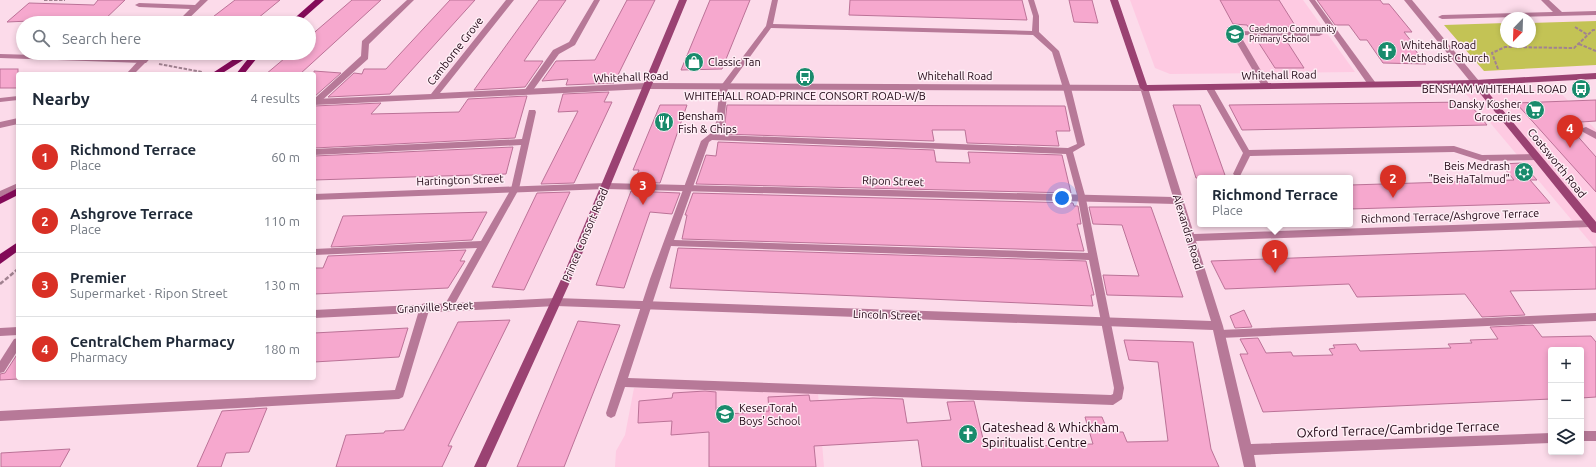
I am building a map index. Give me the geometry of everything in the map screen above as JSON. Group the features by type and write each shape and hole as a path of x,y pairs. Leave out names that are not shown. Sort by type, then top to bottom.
{"main road":[{"path":"301,16 320,0"},
{"path":"219,72 238,60"},
{"path":"242,72 251,60"},
{"path":"0,201 16,192"},
{"path":"0,260 16,248"}],"street":[{"path":"187,16 204,0"},
{"name":"Camborne Grove","path":"433,96 510,0"},
{"name":"Prince Consort Road","path":"480,467 556,302 683,0"},
{"name":"Alexandra Road","path":"1114,0 1144,88 1219,330 1250,467"},
{"name":"Coatsworth Road","path":"1408,0 1536,157 1592,222"},
{"path":"1545,0 1560,14"},
{"path":"139,5 195,7"},
{"path":"1442,17 1596,13"},
{"path":"0,56 16,57"},
{"path":"114,60 143,61"},
{"name":"Whitehall Road","path":"316,101 646,86 1144,88 1476,83 1596,76"},
{"name":"Ripon Street","path":"606,186 689,187 1180,202"},
{"name":"Hartington Street","path":"316,197 606,186"},
{"name":"Richmond Terrace/Ashgrove Terrace","path":"1190,238 1592,222"},
{"name":"Lincoln Street","path":"556,302 1106,322 1219,330"},
{"name":"Granville Street","path":"316,314 425,307 556,302"},
{"path":"0,332 16,332"},
{"path":"1584,436 1596,436"},
{"name":"Oxford Terrace/Cambridge Terrace","path":"1245,449 1258,450 1548,438"}],"lane":[{"path":"316,100 365,57 365,43 411,0"},
{"path":"528,91 556,52 572,43 597,0"},
{"path":"611,413 668,242 705,141 719,131 724,87 769,26 775,0"},
{"path":"1030,0 1036,16 1035,34"},
{"path":"1312,0 1372,84"},
{"path":"710,137 1069,151 1081,145 1067,88 1055,52 1035,34 769,26"},
{"path":"1266,86 1235,33 1319,34"},
{"path":"132,72 143,61"},
{"path":"1209,87 1247,153"},
{"path":"0,100 16,98"},
{"path":"449,306 515,189 532,112"},
{"path":"0,125 16,121"},
{"path":"1586,130 1596,136"},
{"path":"316,152 525,142"},
{"path":"1247,153 1454,149 1482,158 1536,157"},
{"path":"621,382 1113,400 1118,396 1119,388 1082,199 1069,151"},
{"path":"1237,174 1247,153"},
{"path":"0,194 16,187"},
{"path":"668,242 1093,257"},
{"path":"316,252 483,244"},
{"path":"0,416 399,394 425,307"},
{"path":"1219,330 1596,317"},
{"path":"0,369 16,345"}],"path":[{"path":"44,0 65,0"},
{"path":"1502,81 1492,53 1505,47 1574,48 1593,30 1596,30"},
{"path":"1579,44 1596,52"},
{"path":"143,61 202,72"},
{"path":"0,284 16,271"}],"shaded area":[{"name":"Caedmon Community Primary School","path":"1130,0 1303,0 1355,72 1170,74 1155,68"},
{"path":"1596,21 1596,65 1484,71 1444,25 1500,23 1500,48 1536,48 1536,23"},
{"path":"1557,89 1596,130 1596,249 1466,94"},
{"name":"Keser Torah Boys' School","path":"634,388 818,393 824,467 615,467 616,451 625,435"}],"building":[{"path":"98,0 125,0 108,16 16,16 16,22 7,22 29,3 94,5"},
{"path":"235,0 280,0 261,16 214,16"},
{"path":"352,0 381,0 316,59 316,31"},
{"path":"450,0 475,0 390,94 328,97 354,73 362,74 364,69 386,69"},
{"path":"539,0 566,0 524,61 543,61 525,87 474,90"},
{"path":"627,0 655,0 614,83 566,85 568,79 542,81 556,61 595,60"},
{"path":"710,0 750,0 722,69 681,70"},
{"path":"850,0 1022,0 1027,20 849,15"},
{"path":"1069,0 1092,0 1098,23 1074,22"},
{"path":"1220,0 1279,0 1296,27 1277,27 1279,30 1250,30 1247,25 1233,24"},
{"path":"1317,0 1380,0 1383,4 1389,4 1412,32 1404,32 1412,42 1409,42 1426,64 1383,63 1367,40 1360,40 1349,25 1335,25"},
{"path":"1255,37 1284,37 1304,68 1275,68"},
{"path":"283,60 315,60 302,72 268,72"},
{"path":"0,69 18,69 18,72 16,72 16,88 0,88"},
{"path":"314,71 341,73 316,95 316,72"},
{"path":"609,92 604,102 612,102 574,183 541,184 578,111 558,112 563,94"},
{"path":"527,96 515,138 316,148 316,106 381,103 371,114 459,112 468,99"},
{"path":"1596,100 1596,121 1566,123 1596,157 1596,192 1516,103"},
{"path":"1468,102 1487,125 1242,130 1229,105"},
{"path":"660,105 687,105 660,183 634,182 639,170 633,170"},
{"path":"727,105 1065,106 1070,131 1056,131 1059,146 967,143 965,130 932,130 934,141 722,134 724,131"},
{"path":"1173,105 1200,105 1225,175 1197,175 1196,178"},
{"path":"718,142 934,150 936,162 970,163 968,152 1062,155 1071,193 696,184 706,155 716,156"},
{"path":"513,147 506,174 316,180 316,156"},
{"path":"1522,163 1537,180 1530,180 1550,203 1353,209 1353,185 1514,180 1501,164"},
{"path":"631,191 680,193 672,214 650,212 624,288 596,285"},
{"path":"570,192 524,290 492,287 537,193"},
{"path":"693,193 1073,203 1074,206 1078,206 1081,224 1077,224 1084,251 682,239 687,215 685,215"},
{"path":"1089,207 1151,207 1183,297 1107,295 1103,275 1139,276 1122,225 1093,224"},
{"path":"487,212 472,240 331,247 343,216"},
{"path":"1596,247 1596,289 1510,291 1525,315 1482,317 1465,294 1357,297 1349,284 1225,289 1211,261"},
{"path":"678,248 1086,261 1094,295 1091,295 1093,306 670,288"},
{"path":"466,250 460,261 465,261 448,288 316,294 316,268 323,268 328,256"},
{"path":"1244,310 1252,327 1235,328 1230,316"},
{"path":"510,320 448,446 452,446 442,467 336,467 346,435 384,433 385,431 404,430 458,322"},
{"path":"578,321 620,325 564,467 517,467"},
{"path":"1533,325 1542,337 1591,336 1596,342 1596,397 1584,398 1584,347 1548,347 1548,399 1263,412 1240,354 1248,354 1240,339 1258,338 1266,353 1291,352 1293,356 1333,355 1329,349 1335,348 1333,345 1356,344 1360,351 1451,348 1448,344 1472,343 1470,340 1498,339 1490,327"},
{"path":"408,328 399,357 316,362 316,333"},
{"path":"1124,340 1193,342 1211,449 1219,467 922,467 918,440 814,446 816,467 709,467 709,432 671,435 672,421 638,423 639,401 672,398 673,393 705,391 716,392 716,415 769,411 768,397 809,395 810,401 873,398 903,399 907,423 951,420 947,402 974,401 984,443 1036,441 1038,446 1093,444 1085,417 1102,417 1108,432 1123,432 1127,442 1168,441 1158,362 1129,360"},
{"path":"16,356 16,379 0,380 0,374 5,373"},
{"path":"267,408 249,452 226,453 221,467 197,467 222,411"},
{"path":"70,449 60,467 1,467 1,453"}],"place":[{"name":"Caedmon Community Primary School","path":"1235,34"},
{"name":"Whitehall Road Methodist Church","path":"1387,51"},
{"name":"Classic Tan","path":"694,62"},
{"name":"WHITEHALL ROAD-PRINCE CONSORT ROAD-W/B","path":"805,77"},
{"name":"BENSHAM WHITEHALL ROAD","path":"1581,89"},
{"name":"Dansky Kosher Groceries","path":"1535,110"},
{"name":"Bensham Fish & Chips","path":"664,122"},
{"name":"CentralChem Pharmacy","path":"1570,148"},
{"name":"Beis Medrash \"Beis HaTalmud\"","path":"1524,172"},
{"name":"Ashgrove Terrace","path":"1393,198"},
{"name":"Premier","path":"643,205"},
{"name":"Richmond Terrace","path":"1275,273"},
{"name":"Keser Torah Boys' School","path":"725,414"},
{"name":"Gateshead & Whickham Spiritualist Centre","path":"968,434"}]}
